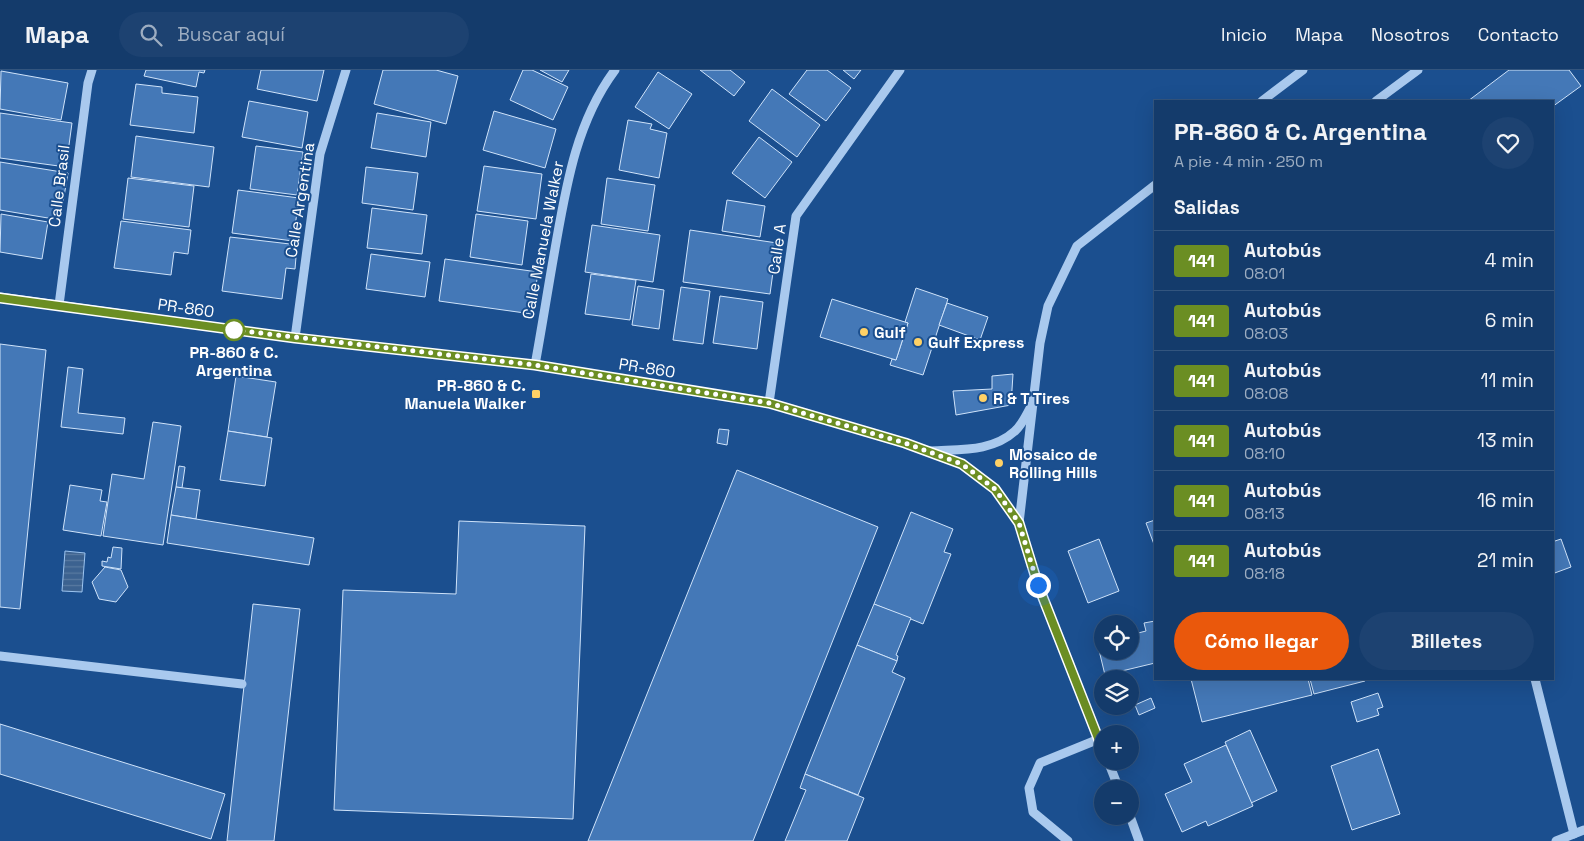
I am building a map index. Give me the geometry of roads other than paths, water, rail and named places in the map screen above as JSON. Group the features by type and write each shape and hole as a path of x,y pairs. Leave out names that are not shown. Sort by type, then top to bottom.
{"street":[{"name":"Calle Brasil","path":"59,305 88,83 92,70"},
{"name":"Calle Argentina","path":"295,338 320,154 346,70"},
{"name":"Calle Manuela Walker","path":"535,365 568,172 590,113 602,87 615,70"},
{"name":"Calle A","path":"769,403 796,216 900,70"},
{"path":"1263,100 1303,70"},
{"path":"1377,100 1417,70"},
{"path":"1019,523 1040,343 1048,306 1077,246 1154,185"},
{"name":"PR-860","path":"0,298 295,338 535,365 769,403 905,443 962,464 995,489 1019,523 1038,585 1094,725"},
{"path":"926,451 975,448 996,444 1016,431 1034,402"},
{"path":"0,656 242,684"},
{"path":"1535,680 1574,834"},
{"path":"1068,841 1033,812 1029,788 1040,763 1094,745"},
{"path":"1133,825 1139,841"},
{"path":"1556,841 1584,830"}],"water":[{"path":"65,551 85,553 82,592 62,591"}],"place":[{"name":"PR-860 & C. Argentina","path":"234,330"},
{"name":"Gulf","path":"864,332"},
{"name":"Gulf Express","path":"918,342"},
{"name":"PR-860 & C. Manuela Walker","path":"536,394"},
{"name":"R & T Tires","path":"983,398"},
{"name":"Mosaico de Rolling Hills","path":"999,463"}]}
